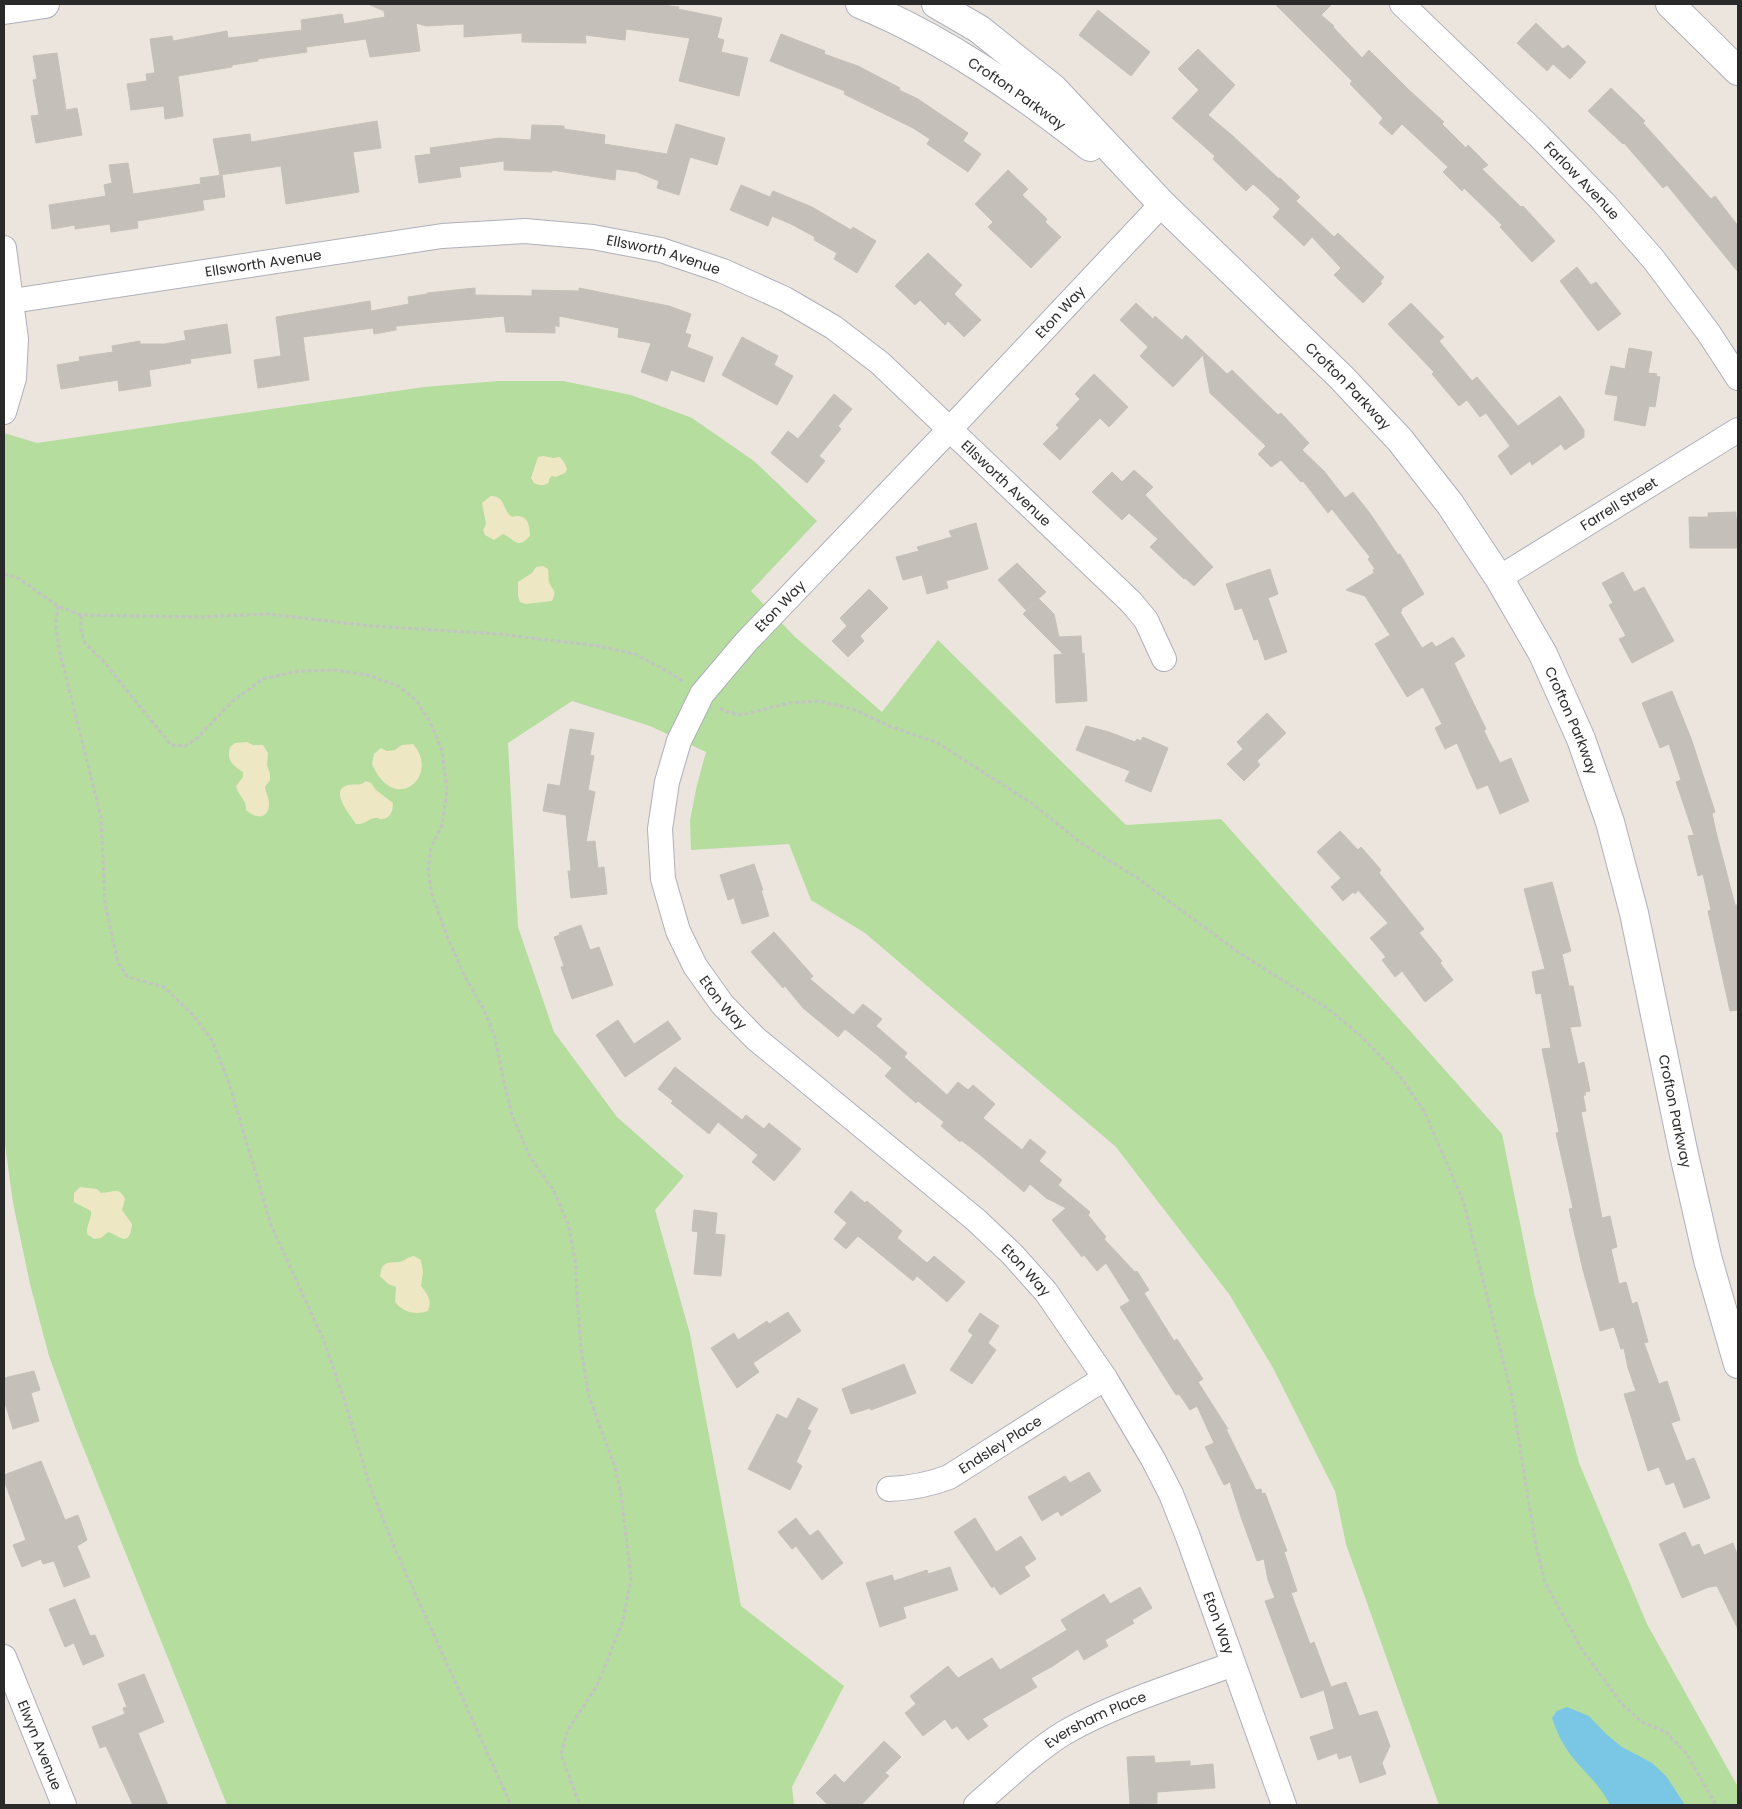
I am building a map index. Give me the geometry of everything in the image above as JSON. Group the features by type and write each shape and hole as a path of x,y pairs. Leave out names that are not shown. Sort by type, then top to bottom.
{"street":[{"path":"4,10 45,4"},
{"name":"Crofton Parkway","path":"860,4 946,46 1038,106 1162,204"},
{"name":"Crofton Parkway","path":"936,4 979,29 1054,89 1162,204 1342,378 1400,440 1450,504 1499,578 1551,671 1581,739 1610,822 1634,913 1683,1150 1708,1260 1738,1364"},
{"name":"Farlow Avenue","path":"1402,4 1524,121 1604,203 1654,260 1708,332 1738,378"},
{"path":"1670,4 1738,71"},
{"name":"Eton Way","path":"1162,204 746,642 702,694 677,749 667,782 660,829 663,878 678,931 695,966 722,1004 755,1038 976,1220 1012,1254 1046,1292 1104,1378 1153,1459 1171,1494 1284,1805"},
{"name":"Ellsworth Avenue","path":"12,301 442,236 525,231 593,237 670,253 723,270 785,299 833,327 880,363 1131,602 1146,620 1164,658"},
{"path":"4,248 16,339 14,378 4,412"},
{"name":"Farrell Street","path":"1499,578 1738,430"},
{"name":"Endsley Place","path":"889,1490 915,1488 933,1484 949,1477 1104,1378"},
{"name":"Elwyn Avenue","path":"4,1656 64,1805"},
{"name":"Eversham Place","path":"976,1805 1037,1753 1063,1734 1113,1710 1233,1664"}],"path":[{"path":"4,574 18,578 58,606 81,615 199,616 267,614 372,626 498,634 599,646 635,654 667,670 724,711 734,715 757,712 789,703 818,701 853,709 889,726 936,742 1033,804 1081,843 1136,877 1238,952 1327,1008 1361,1036 1399,1075 1424,1111 1464,1203 1512,1396 1533,1528 1545,1582 1581,1648 1621,1703 1642,1722 1666,1732 1687,1754 1716,1805"},
{"path":"58,606 56,625 59,648 101,817 105,903 118,963 128,977 164,987 194,1016 212,1040 229,1083 271,1224 324,1341 346,1405 370,1486 395,1549 511,1805"},
{"path":"81,615 81,630 85,643 105,663 171,744 185,746 196,739 233,701 263,679 299,671 336,670 367,675 397,685 416,700 429,720 442,750 447,791 442,826 431,848 428,871 432,895 464,975 482,1008 495,1038 502,1078 512,1115 530,1157 554,1190 569,1226 576,1266 581,1340 589,1397 615,1467 621,1494 631,1578 622,1621 597,1686 567,1731 561,1755 580,1805"}],"green space":[{"path":"499,381 563,381 631,395 692,418 754,461 817,521 751,591 794,636 882,712 938,640 1126,825 1221,819 1502,1134 1535,1297 1579,1463 1647,1624 1738,1787 1738,1805 1439,1805 1346,1544 1335,1491 1273,1368 1229,1294 1116,1147 865,933 811,900 789,844 691,850 690,820 706,752 650,726 572,701 508,743 518,927 554,1032 617,1117 684,1176 655,1210 690,1334 741,1606 844,1686 792,1787 794,1805 227,1805 75,1427 49,1356 30,1284 13,1203 4,1137 4,433 37,443 424,387"}],"sand":[{"path":"538,457 560,457 567,469 565,473 556,477 552,476 549,482 540,485 534,483 531,478"},
{"path":"491,496 502,501 512,517 521,516 526,520 530,536 526,540 519,543 503,534 494,540 485,535 483,530 486,524 482,503"},
{"path":"543,566 548,569 549,582 554,592 552,601 526,604 520,602 518,582 532,573 536,567"},
{"path":"247,742 253,745 263,745 268,753 267,765 270,780 265,787 269,804 267,813 261,816 253,815 246,810 245,803 236,786 243,777 243,772 233,765 229,756 230,747 235,743"},
{"path":"413,744 420,756 422,768 418,778 412,786 402,789 392,788 382,780 372,764 374,754 381,748 387,751 395,750 402,745"},
{"path":"366,781 371,783 376,790 393,803 393,808 390,815 386,818 370,819 362,824 356,824 340,797 340,792 342,788 348,785 364,783"},
{"path":"80,1187 97,1189 101,1193 118,1191 123,1195 125,1199 122,1210 132,1224 131,1232 127,1239 108,1232 101,1238 94,1239 87,1234 91,1211 74,1202 74,1193"},
{"path":"414,1256 421,1260 423,1272 421,1286 429,1301 428,1311 419,1313 406,1311 398,1306 395,1302 396,1287 388,1284 380,1276 384,1265"}],"water":[{"path":"1567,1707 1589,1716 1622,1747 1652,1763 1666,1776 1685,1805 1610,1805 1598,1786 1570,1754 1556,1729 1552,1718 1557,1711"}],"building":[{"path":"370,4 655,4 679,7 678,9 722,18 717,38 724,40 721,52 748,58 739,96 679,81 690,38 626,29 625,40 585,35 586,43 522,42 522,33 464,37 464,24 426,26 416,23 420,51 370,57 366,39 306,47 307,52 258,59 258,61 232,65 232,67 178,76 183,116 165,119 164,106 131,110 127,84 147,81 146,74 155,73 150,39 172,36 173,41 227,31 228,38 302,30 301,20 342,14 344,24 385,17 384,11"},
{"path":"1275,4 1332,4 1321,15 1334,26 1362,58 1369,50 1444,122 1442,124 1466,148 1468,145 1488,165 1482,169 1521,207 1523,206 1555,241 1532,262 1500,227 1502,225 1464,188 1462,191 1443,172 1448,167 1402,124 1392,135 1379,123 1383,118 1350,84 1352,81"},
{"path":"1098,10 1150,52 1131,76 1079,35"},
{"path":"1536,23 1563,49 1568,45 1586,62 1570,79 1553,64 1547,71 1517,43"},
{"path":"781,34 825,51 824,54 858,66 900,88 899,90 918,99 968,133 963,141 981,154 968,172 927,144 930,139 913,128 844,94 845,91 770,61"},
{"path":"1198,49 1235,85 1208,115 1300,197 1296,201 1334,237 1338,233 1384,277 1380,282 1382,283 1363,303 1334,275 1341,268 1312,237 1304,246 1273,217 1280,209 1268,197 1253,184 1246,191 1213,159 1215,156 1172,118 1199,90 1178,69"},
{"path":"57,53 66,110 77,108 82,135 36,143 31,116 39,115 33,80 37,79 33,56"},
{"path":"1611,88 1645,121 1643,123 1711,199 1715,196 1738,226 1738,272 1667,185 1663,188 1624,143 1588,111"},
{"path":"377,121 381,148 353,152 359,192 286,204 281,166 220,175 213,139 250,134 251,142"},
{"path":"676,124 725,138 717,165 690,157 679,195 657,188 659,181 637,172 616,169 615,180 552,170 552,172 504,170 504,161 459,167 461,177 419,183 415,156 431,154 430,148 499,138 531,140 532,125 564,126 564,129 605,135 604,144 667,154"},
{"path":"128,163 133,194 200,184 204,210 137,221 138,228 111,232 110,224 75,229 75,225 52,229 49,205 106,196 104,185 112,183 109,165"},
{"path":"1008,170 1028,189 1022,195 1047,219 1045,222 1061,237 1031,268 988,227 993,222 975,204"},
{"path":"222,175 225,197 203,200 200,178"},
{"path":"741,185 770,197 773,191 812,207 851,230 853,227 876,241 857,273 834,259 837,253 814,240 815,237 791,224 772,216 768,226 730,210"},
{"path":"928,253 962,285 954,294 981,320 964,337 948,321 945,325 920,300 915,305 895,286"},
{"path":"1577,267 1591,285 1596,282 1621,314 1598,331 1560,281"},
{"path":"475,288 475,295 532,296 532,290 579,291 579,288 669,306 691,314 685,333 691,335 687,347 713,357 704,382 671,370 667,381 641,372 651,343 618,337 619,328 559,316 559,327 555,325 555,333 506,332 504,316 396,326 396,330 374,334 373,328 303,337 309,380 258,388 254,360 281,356 276,317 370,301 371,311 409,304 408,297"},
{"path":"1136,303 1153,319 1155,316 1182,340 1186,335 1227,374 1232,370 1278,415 1281,413 1309,443 1302,450 1324,471 1345,498 1353,492 1369,512 1398,555 1400,554 1424,594 1401,609 1402,611 1400,612 1422,648 1432,642 1436,647 1453,637 1465,656 1454,663 1486,729 1484,731 1500,763 1511,758 1529,801 1500,814 1488,785 1477,789 1457,743 1445,749 1435,728 1442,724 1423,687 1407,697 1375,644 1390,635 1365,596 1346,590 1374,573 1373,570 1375,569 1368,559 1370,557 1332,509 1328,513 1303,481 1301,482 1281,460 1271,467 1258,454 1266,446 1210,393 1203,355 1173,387 1140,356 1148,347 1120,320"},
{"path":"1411,303 1444,337 1439,341 1472,381 1477,377 1518,426 1560,396 1584,430 1584,437 1565,450 1561,444 1532,465 1530,461 1511,475 1498,456 1510,446 1486,413 1480,417 1467,400 1459,406 1432,374 1434,372 1388,324"},
{"path":"227,324 231,353 190,359 191,363 149,370 151,386 119,391 118,380 61,389 57,365 80,361 79,357 113,352 112,346 140,341 140,344 165,344 186,340 184,331"},
{"path":"742,337 778,356 774,365 793,376 777,405 722,375"},
{"path":"1629,348 1652,352 1648,373 1657,374 1656,376 1660,377 1655,407 1649,406 1645,426 1614,420 1618,396 1605,394 1611,366 1625,369"},
{"path":"1094,374 1128,407 1109,427 1100,418 1060,460 1043,444 1059,428 1056,425 1080,399 1075,394"},
{"path":"834,394 852,409 838,426 841,429 819,456 825,461 807,483 771,453 788,431 798,439"},
{"path":"1134,470 1153,487 1145,495 1213,567 1194,586 1150,547 1158,539 1129,513 1122,520 1092,492 1112,472 1122,482"},
{"path":"1736,512 1736,518 1738,518 1738,548 1690,548 1689,517 1708,517 1708,513"},
{"path":"976,523 988,569 946,581 948,588 927,594 922,575 903,580 896,557 919,551 917,547 952,537 949,531"},
{"path":"1017,563 1046,592 1026,610 998,580"},
{"path":"1270,569 1278,594 1268,598 1287,652 1265,660 1258,639 1254,640 1242,608 1235,610 1226,584"},
{"path":"1623,572 1634,592 1644,587 1674,641 1632,663 1619,639 1626,636 1609,605 1613,603 1602,583"},
{"path":"869,589 888,608 860,636 864,641 848,657 832,641 847,626 840,618"},
{"path":"1039,599 1054,614 1059,637 1081,636 1087,701 1056,703 1054,655 1063,654 1023,614"},
{"path":"1672,691 1692,741 1715,812 1712,813 1716,832 1735,905 1738,905 1738,1010 1730,1011 1708,911 1711,910 1703,874 1698,876 1688,836 1694,835 1676,782 1681,780 1669,744 1660,748 1642,703"},
{"path":"1267,713 1286,733 1257,761 1260,765 1244,781 1227,764 1243,749 1237,742"},
{"path":"1086,726 1135,742 1137,739 1141,741 1143,737 1168,748 1151,792 1125,781 1130,771 1076,750"},
{"path":"570,729 594,733 590,755 594,756 588,790 595,792 586,842 595,841 598,868 604,867 607,894 571,898 568,871 571,871 566,815 543,811 548,784 560,786"},
{"path":"1340,831 1358,850 1361,847 1381,870 1379,873 1424,929 1419,933 1442,961 1440,963 1453,980 1425,1002 1402,971 1395,977 1382,960 1386,957 1370,938 1388,923 1358,890 1343,901 1331,887 1341,878 1317,852"},
{"path":"754,864 769,916 742,924 734,898 728,900 720,875"},
{"path":"1552,882 1571,951 1562,954 1569,986 1573,986 1581,1026 1570,1027 1578,1064 1584,1062 1590,1091 1585,1092 1586,1095 1583,1095 1586,1111 1581,1112 1602,1218 1610,1216 1617,1247 1611,1249 1619,1284 1626,1282 1632,1304 1637,1302 1648,1342 1644,1343 1659,1384 1667,1381 1680,1420 1671,1423 1686,1461 1694,1458 1710,1498 1684,1508 1674,1482 1666,1485 1659,1467 1648,1471 1624,1394 1636,1391 1628,1368 1624,1348 1621,1349 1614,1327 1600,1331 1569,1209 1573,1208 1556,1133 1559,1132 1542,1049 1551,1048 1541,993 1536,994 1532,972 1545,969 1524,889"},
{"path":"581,925 590,950 599,947 613,985 572,999 561,967 564,966 554,937 560,935 559,933"},
{"path":"774,932 813,976 810,979 853,1015 863,1004 882,1019 876,1026 907,1053 904,1057 947,1095 958,1082 968,1090 973,1085 995,1104 983,1118 1022,1150 1030,1139 1046,1152 1039,1161 1062,1180 1058,1185 1090,1212 1088,1215 1106,1237 1104,1239 1135,1272 1137,1271 1149,1290 1144,1293 1174,1341 1177,1339 1203,1379 1198,1382 1228,1429 1226,1429 1256,1490 1261,1489 1262,1494 1265,1493 1287,1551 1284,1552 1297,1591 1291,1593 1310,1644 1314,1642 1331,1687 1346,1682 1359,1716 1377,1711 1390,1746 1382,1763 1386,1774 1360,1783 1351,1755 1339,1759 1337,1753 1318,1760 1310,1737 1334,1729 1324,1690 1301,1698 1265,1601 1275,1598 1268,1580 1264,1559 1257,1561 1230,1482 1224,1485 1205,1447 1214,1443 1197,1406 1190,1410 1179,1394 1176,1395 1120,1307 1130,1301 1106,1263 1097,1271 1084,1255 1082,1257 1052,1220 1066,1208 1046,1198 1030,1184 1024,1192 979,1154 961,1140 960,1142 941,1126 944,1122 918,1101 916,1103 885,1076 892,1068 877,1055 845,1029 838,1037 803,1008 785,986 783,988 751,952"},
{"path":"618,1020 634,1044 668,1021 681,1039 625,1077 596,1035"},
{"path":"675,1067 742,1120 746,1115 764,1129 769,1123 801,1149 774,1181 752,1162 758,1155 718,1122 709,1134 671,1103 673,1101 658,1089"},
{"path":"851,1191 865,1203 867,1201 902,1231 897,1238 927,1263 934,1256 965,1282 947,1302 917,1276 913,1281 858,1236 846,1249 834,1239 847,1223 834,1212"},
{"path":"694,1210 717,1213 715,1234 725,1235 721,1276 694,1274 698,1232 692,1231"},
{"path":"788,1312 801,1331 753,1363 759,1372 737,1388 711,1348 734,1333 738,1340 767,1321 769,1324"},
{"path":"980,1313 999,1326 988,1343 996,1350 972,1384 950,1370 973,1335 968,1331"},
{"path":"904,1364 916,1393 871,1410 870,1408 851,1414 842,1389"},
{"path":"34,1371 40,1390 31,1393 39,1421 13,1429 4,1400 4,1378"},
{"path":"798,1398 818,1409 807,1429 811,1431 796,1462 802,1466 790,1490 748,1469 777,1414 787,1419"},
{"path":"41,1461 65,1520 78,1515 87,1540 77,1546 90,1577 64,1587 54,1561 43,1564 41,1559 22,1567 13,1545 26,1540 4,1480 4,1475"},
{"path":"1089,1472 1101,1491 1061,1516 1058,1511 1042,1521 1028,1497 1065,1476 1070,1483"},
{"path":"796,1518 810,1536 818,1530 843,1563 822,1580 796,1546 792,1549 778,1532"},
{"path":"975,1518 996,1552 1021,1536 1036,1559 1024,1567 1030,1576 1000,1595 994,1586 992,1588 954,1532"},
{"path":"1685,1532 1692,1547 1699,1544 1704,1555 1733,1543 1738,1557 1738,1629 1717,1586 1709,1587 1682,1598 1659,1544"},
{"path":"950,1567 958,1590 903,1607 906,1618 880,1627 866,1583 892,1575 894,1581 927,1570 928,1574"},
{"path":"1140,1587 1152,1608 1132,1620 1134,1623 1105,1640 1108,1646 1084,1660 1078,1649 1031,1678 1037,1687 982,1719 988,1726 968,1740 957,1726 952,1729 945,1719 923,1736 905,1713 916,1704 910,1696 948,1666 958,1678 992,1658 1000,1670 1067,1630 1061,1620 1104,1594 1110,1604"},
{"path":"75,1599 90,1636 95,1635 104,1656 83,1665 74,1643 65,1647 49,1609"},
{"path":"144,1674 164,1722 138,1733 168,1805 133,1805 106,1746 100,1748 92,1727 125,1714 123,1708 127,1707 118,1684"},
{"path":"884,1741 901,1757 885,1773 889,1776 861,1805 828,1805 816,1793 835,1774 844,1783"},
{"path":"1154,1756 1155,1763 1190,1761 1190,1766 1213,1764 1215,1788 1157,1792 1157,1803 1130,1805 1127,1757"}]}
